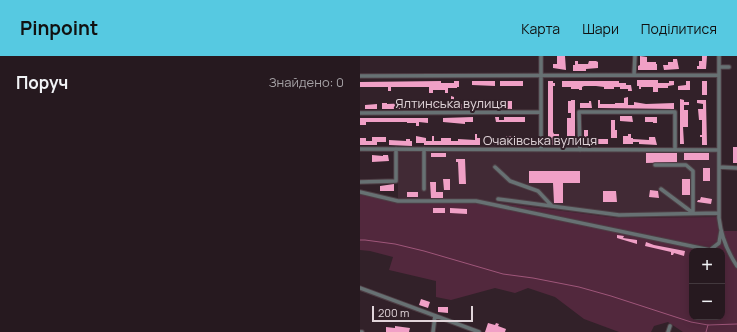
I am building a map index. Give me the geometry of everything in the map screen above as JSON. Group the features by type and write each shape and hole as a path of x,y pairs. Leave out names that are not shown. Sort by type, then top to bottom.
{"street":[{"path":"541,56 541,150"},
{"path":"634,76 635,56"},
{"path":"719,56 719,213 721,231 725,245 737,266"},
{"path":"719,67 729,67"},
{"path":"360,76 719,75"},
{"name":"Ялтинська вулиця","path":"360,113 541,112"},
{"path":"580,150 580,112 675,112 675,150"},
{"name":"Очаківська вулиця","path":"360,150 719,150"},
{"path":"360,182 396,181 396,150"},
{"path":"424,150 424,189"},
{"path":"655,165 686,165 692,171 693,214"},
{"path":"495,167 510,181 538,191 552,206"},
{"path":"720,167 737,168"},
{"path":"661,190 693,214"},
{"path":"360,192 398,201 476,201 710,250 719,243 721,231"},
{"path":"498,199 619,215 719,213"},
{"path":"360,288 476,332"},
{"path":"433,332 435,316"},
{"path":"668,332 670,326"}],"shaded area":[{"path":"398,151 717,151 717,217 618,218 476,200 398,199"},
{"path":"360,191 398,199 476,200 618,218 717,217 719,231 737,231 737,332 683,332 668,322 654,326 651,332 619,332 584,319 555,297 528,288 515,293 495,288 451,300 436,297 436,281 389,270 393,257 360,250"}],"building":[{"path":"557,56 565,56 566,70 553,68 553,64 557,64"},
{"path":"640,56 647,57 647,62 656,62 657,70 638,70 638,66 640,65"},
{"path":"702,56 707,56 706,69 697,69 697,66 699,66 699,61 702,61"},
{"path":"673,59 677,59 679,69 664,70 663,65 668,65 668,62 673,62"},
{"path":"575,61 578,61 578,64 588,64 589,61 596,61 598,62 598,68 586,69 586,71 573,71"},
{"path":"637,80 658,80 658,83 669,83 669,81 674,81 674,85 668,86 668,88 658,88 658,92 653,92 653,87 641,87 641,89 639,89 639,86 637,86"},
{"path":"441,81 441,83 454,83 454,81 459,81 459,87 448,88 448,93 445,93 445,90 433,90 433,93 429,93 429,87 391,87 391,91 388,91 388,87 360,87 360,82"},
{"path":"472,81 495,81 495,86 472,85"},
{"path":"500,81 523,81 523,86 500,86"},
{"path":"548,81 553,81 553,83 555,83 555,86 553,86 553,132 554,134 559,134 559,137 555,137 555,145 548,145"},
{"path":"562,81 619,81 619,83 631,85 632,91 628,91 628,89 620,89 620,87 614,87 614,89 604,89 604,87 596,86 584,86 582,87 582,90 571,89 571,87 562,87"},
{"path":"686,81 690,81 690,90 678,90 678,86 686,85"},
{"path":"702,81 707,81 707,95 702,95"},
{"path":"451,96 454,97 454,104 465,104 465,109 382,109 382,103 412,103 412,99 418,100 418,103 451,104"},
{"path":"628,97 628,105 634,105 634,102 646,104 674,103 674,109 598,108 598,100 600,100 600,104 615,104 624,103 624,98"},
{"path":"680,99 684,100 684,102 689,102 689,105 684,105 684,110 688,110 688,127 683,127 684,144 680,144"},
{"path":"497,100 501,100 501,104 507,104 507,101 512,101 512,109 481,108 481,103 497,104"},
{"path":"575,100 575,145 570,145 570,141 567,141 567,118 571,118 571,113 568,113 568,101"},
{"path":"697,100 706,100 707,145 702,145 702,137 700,137 700,135 702,135 702,120 699,120 698,109 703,109 703,104 697,103"},
{"path":"589,101 591,101 592,108 580,108 580,103 589,103"},
{"path":"377,104 377,109 365,109 365,105"},
{"path":"620,116 632,116 633,122 620,121"},
{"path":"473,117 473,122 465,122 465,124 443,122 443,118"},
{"path":"495,117 499,117 499,120 504,120 504,117 525,117 525,122 496,122"},
{"path":"645,117 657,117 657,123 645,122"},
{"path":"360,118 428,118 428,123 419,122 419,126 416,126 416,123 407,122 366,122 366,125 360,125"},
{"path":"611,120 615,120 617,138 611,138"},
{"path":"584,130 588,130 588,140 591,140 591,144 584,144"},
{"path":"475,134 477,134 477,138 480,138 480,145 424,145 424,143 416,143 416,136 426,138 426,141 432,141 432,136 434,136 434,141 441,141 441,138 451,138 451,141 458,141 458,139 475,140"},
{"path":"628,134 631,134 631,138 633,139 649,140 649,137 655,137 657,145 639,144 639,142 633,142 633,144 623,144 623,136 628,136"},
{"path":"506,136 515,136 517,145 494,145 494,140 506,140"},
{"path":"372,137 386,137 386,142 377,142 377,145 360,145 360,138 366,138 366,141 372,141"},
{"path":"406,139 410,139 410,141 412,141 412,146 389,145 389,140 406,141"},
{"path":"596,139 608,139 608,144 596,144"},
{"path":"733,147 737,147 737,163 733,163"},
{"path":"431,153 446,153 446,157 431,157"},
{"path":"646,153 677,153 677,162 646,163"},
{"path":"684,153 709,153 709,160 684,160"},
{"path":"372,155 388,155 389,161 372,162"},
{"path":"456,159 465,159 466,184 459,184 458,162 456,162"},
{"path":"703,168 710,168 710,181 703,181"},
{"path":"529,171 580,171 580,183 563,183 563,203 554,203 553,183 529,183"},
{"path":"443,179 450,179 450,190 444,190"},
{"path":"682,179 690,179 690,195 682,195"},
{"path":"430,182 436,182 436,192 443,192 443,198 431,198"},
{"path":"394,184 394,191 380,191 380,186"},
{"path":"650,190 658,191 659,198 649,197"},
{"path":"603,191 616,191 617,202 603,202"},
{"path":"407,192 418,192 418,197 407,197"},
{"path":"701,197 712,199 711,204 697,202"},
{"path":"433,208 445,208 445,213 433,213"},
{"path":"450,208 467,209 467,214 450,213"},
{"path":"617,235 624,236 623,238 637,240 637,244 617,238"},
{"path":"646,242 685,251 684,256 674,253 671,255 671,252 645,246"},
{"path":"421,299 430,302 428,308 419,305"},
{"path":"438,307 448,307 448,313 438,312"},
{"path":"488,323 495,325 496,323 499,324 498,326 506,329 505,332 485,332"},
{"path":"395,326 410,328 409,332 386,332 386,327 395,328"}],"waterway":[{"path":"360,240 395,244 503,274 579,287 691,322 708,325 737,324"},
{"path":"706,332 708,325"}]}
